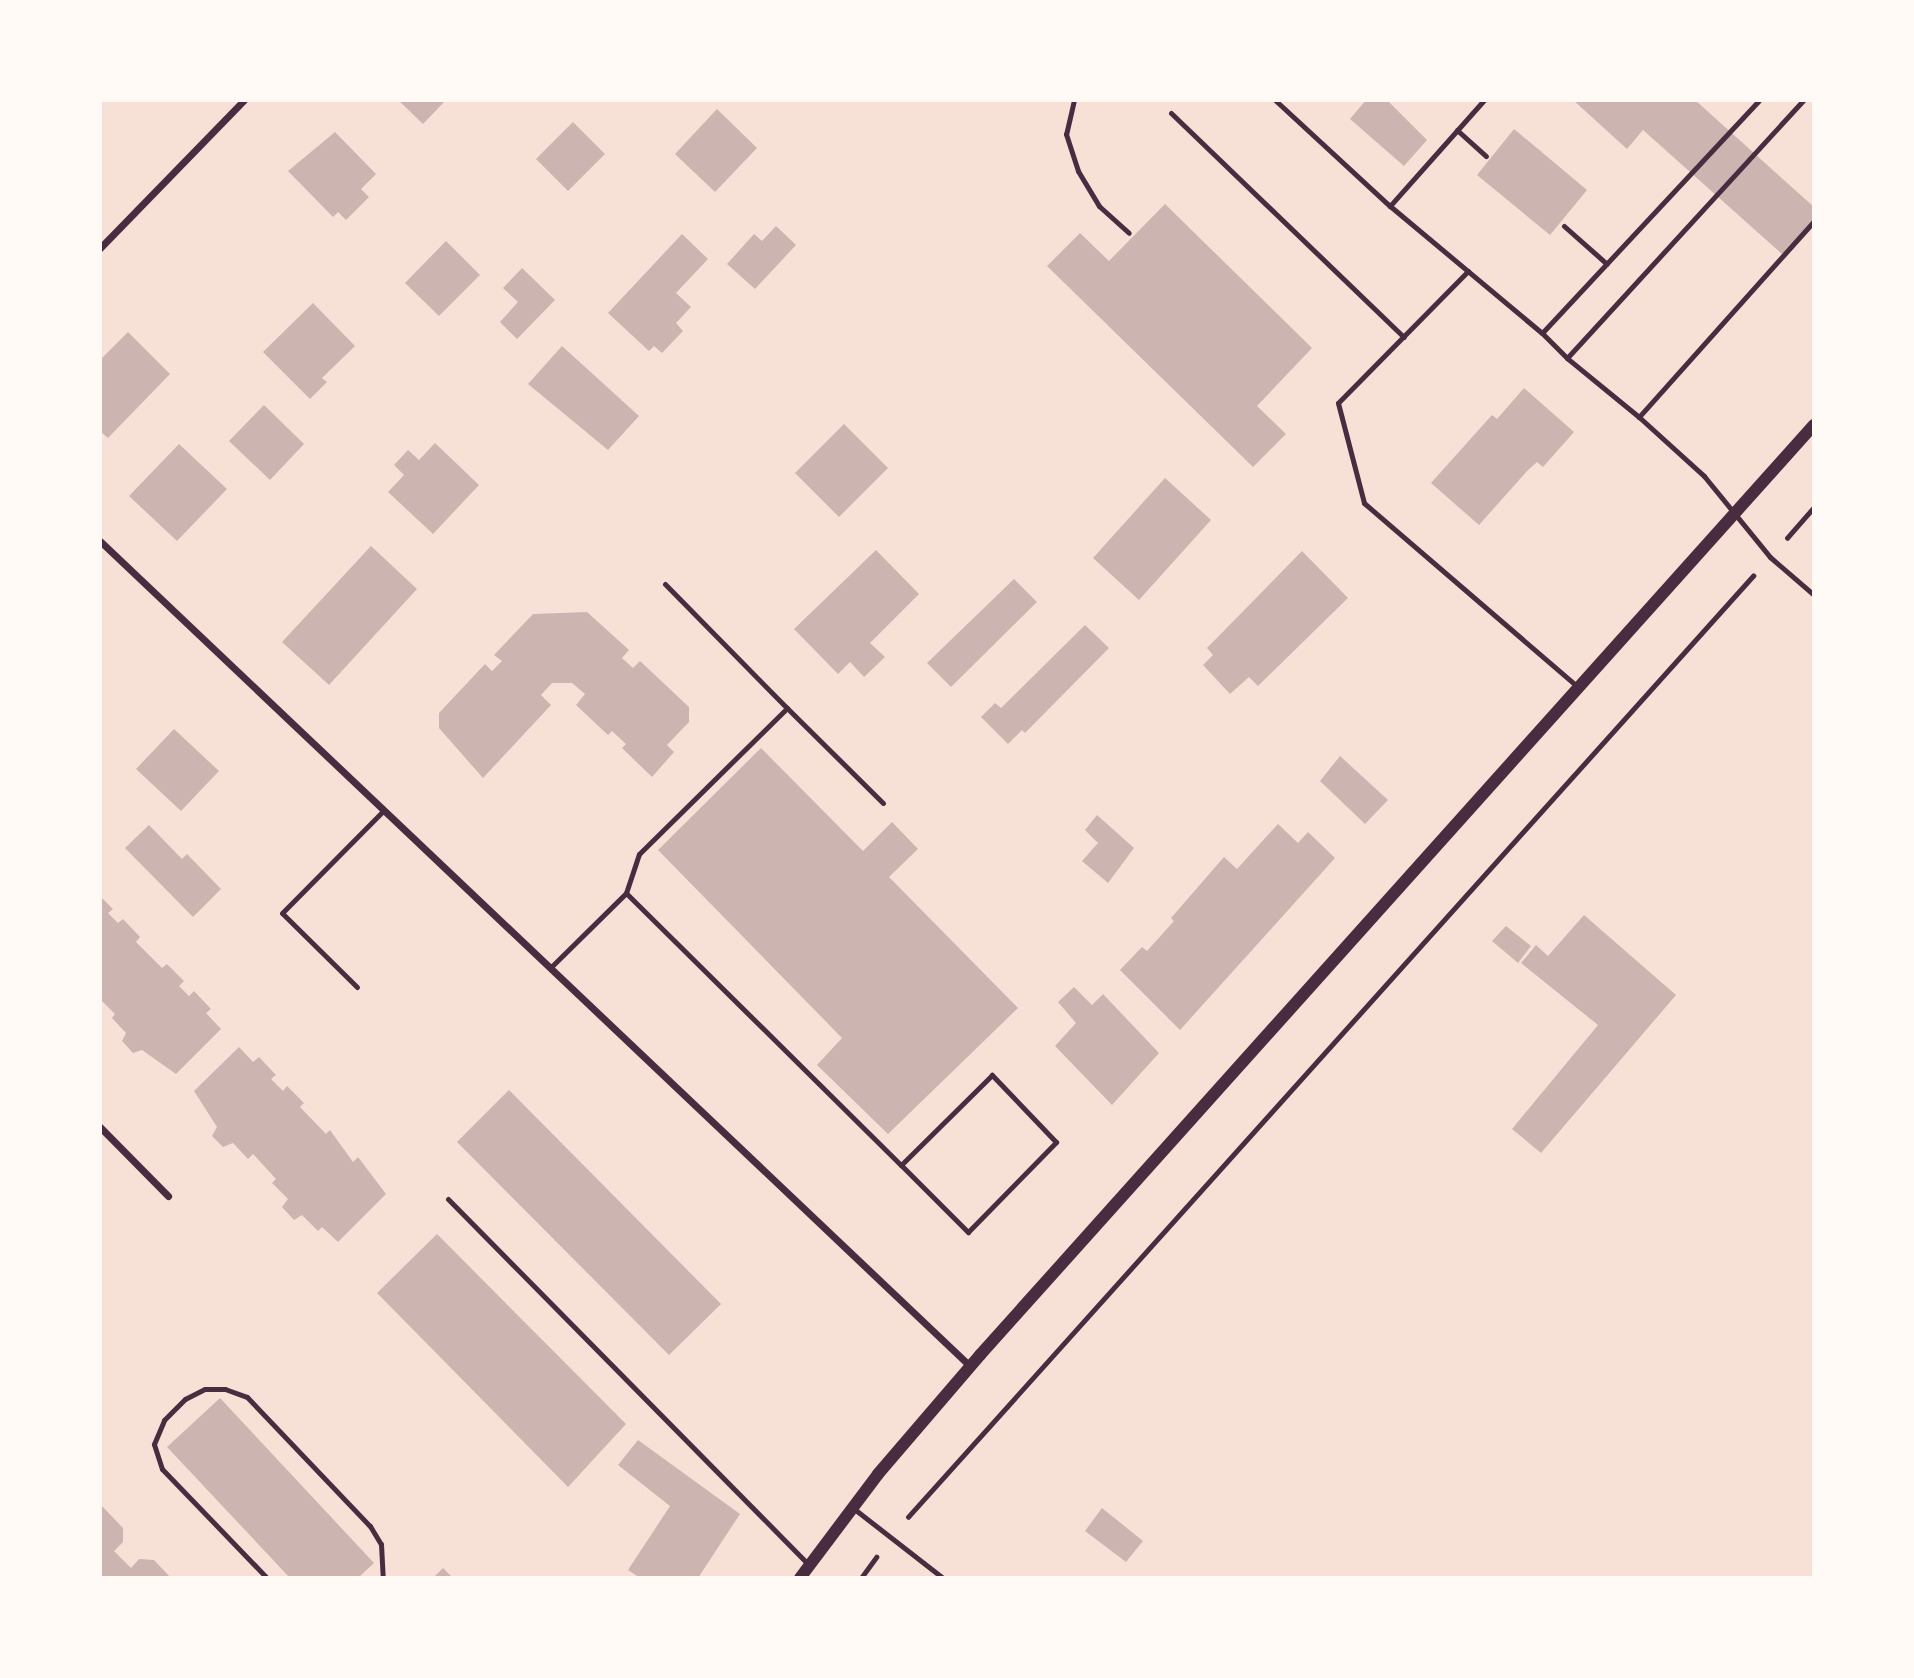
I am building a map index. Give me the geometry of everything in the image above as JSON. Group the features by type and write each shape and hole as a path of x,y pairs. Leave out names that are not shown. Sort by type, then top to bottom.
{"street":[{"path":"100,248 244,100"},
{"path":"800,1578 853,1508 971,1367 1814,425"},
{"path":"100,541 971,1367"},
{"path":"100,1127 168,1196"}],"lane":[{"path":"1074,100 1066,134 1078,172 1099,206 1129,233"},
{"path":"1275,100 1390,206 1542,333 1567,358 1639,417 1704,476 1737,513 1770,557 1814,595"},
{"path":"1390,206 1484,100"},
{"path":"1542,333 1759,100"},
{"path":"1567,358 1803,100"},
{"path":"1171,113 1404,337"},
{"path":"1457,130 1486,156"},
{"path":"1639,417 1814,221"},
{"path":"1564,226 1607,264"},
{"path":"1468,271 1338,403 1364,503 1579,689"},
{"path":"665,584 883,803"},
{"path":"550,968 626,893 639,854 787,708"},
{"path":"357,987 282,913 384,810"},
{"path":"626,893 901,1166 968,1232 1056,1142 992,1075 901,1166"},
{"path":"449,1199 809,1565"},
{"path":"267,1578 162,1469 154,1444 164,1420 185,1399 205,1389 225,1389 247,1396 370,1526 381,1544 383,1578"},
{"path":"853,1508 943,1578"}],"path":[{"path":"861,1578 891,1535 1814,507"}],"building":[{"path":"398,100 446,100 423,124"},
{"path":"1366,100 1387,100 1427,140 1404,166 1350,119"},
{"path":"1573,100 1695,100 1814,207 1814,220 1783,255 1643,130 1627,149"},
{"path":"717,109 757,148 715,192 675,154"},
{"path":"573,122 605,154 568,191 536,159"},
{"path":"1514,129 1587,190 1550,235 1477,175"},
{"path":"335,132 376,174 361,189 369,197 346,220 338,212 333,217 288,171"},
{"path":"1165,204 1312,348 1257,406 1286,434 1253,467 1047,266 1080,233 1109,261"},
{"path":"776,226 796,245 755,289 727,264 754,234 762,241"},
{"path":"682,234 708,259 676,293 691,307 676,323 683,331 662,353 654,346 649,351 608,313"},
{"path":"446,241 480,275 439,316 405,283"},
{"path":"522,268 555,300 517,339 500,322 518,302 503,288"},
{"path":"313,303 355,346 322,378 327,382 310,399 263,352"},
{"path":"128,332 170,374 108,438 100,431 100,360"},
{"path":"562,346 639,416 608,450 528,384"},
{"path":"1524,388 1574,432 1543,467 1537,462 1527,471 1479,525 1431,483 1492,415 1497,419"},
{"path":"264,405 304,444 270,480 229,441"},
{"path":"844,424 888,468 839,517 795,473"},
{"path":"435,443 479,485 433,534 388,492 404,475 394,465 408,450 419,460"},
{"path":"179,444 227,489 177,541 129,496"},
{"path":"1165,478 1211,520 1139,600 1093,558"},
{"path":"371,546 417,589 329,685 282,642"},
{"path":"876,550 919,594 870,643 885,657 864,677 850,662 838,674 794,629"},
{"path":"1302,551 1348,598 1258,686 1249,677 1230,694 1203,665 1213,655 1207,648"},
{"path":"1014,579 1037,602 951,687 927,663"},
{"path":"587,612 629,650 622,658 633,668 640,661 689,707 689,722 667,745 674,752 652,777 622,748 626,744 612,731 608,735 576,705 585,694 572,683 552,683 541,695 551,705 483,778 439,728 439,713 485,664 492,671 502,661 494,655 533,614"},
{"path":"1085,625 1109,648 1025,733 1022,730 1008,744 981,717 995,703 1001,708"},
{"path":"174,729 219,771 181,811 136,769"},
{"path":"761,748 863,851 892,822 918,849 889,877 1018,1008 888,1134 817,1065 842,1038 658,850"},
{"path":"1340,756 1388,800 1365,824 1320,781"},
{"path":"1097,815 1134,848 1108,883 1082,861 1098,843 1085,830"},
{"path":"1278,824 1298,843 1308,832 1335,858 1180,1030 1120,970 1142,947 1147,951 1174,921 1171,918 1224,857 1237,869"},
{"path":"149,825 182,859 187,854 221,889 193,917 125,848"},
{"path":"100,896 113,909 108,913 118,923 123,919 140,937 136,942 162,968 167,964 184,981 179,986 189,996 194,991 211,1009 206,1013 221,1029 176,1074 142,1050 133,1053 122,1041 126,1033 112,1018 115,1014 100,999"},
{"path":"1584,915 1676,995 1541,1153 1512,1129 1598,1025 1521,963 1536,945 1548,956"},
{"path":"1506,926 1531,946 1518,963 1492,941"},
{"path":"1074,987 1092,1005 1103,994 1159,1053 1112,1105 1055,1046 1076,1023 1058,1002"},
{"path":"239,1047 253,1062 259,1057 276,1075 271,1079 283,1091 287,1086 304,1103 300,1107 326,1134 330,1130 353,1162 358,1157 386,1194 338,1242 322,1227 318,1231 302,1215 294,1220 282,1207 288,1199 272,1183 276,1179 253,1154 248,1159 233,1143 223,1147 212,1136 217,1127 194,1091"},
{"path":"509,1090 721,1304 669,1355 457,1142"},
{"path":"437,1234 626,1424 568,1487 377,1293"},
{"path":"220,1398 374,1563 358,1578 290,1578 167,1447"},
{"path":"638,1440 740,1514 698,1578 640,1578 628,1570 670,1506 618,1465"},
{"path":"100,1504 123,1528 123,1542 114,1551 131,1568 139,1559 154,1560 171,1578 100,1578"},
{"path":"1102,1508 1143,1541 1126,1562 1085,1531"},
{"path":"443,1568 453,1578 433,1578"}]}
